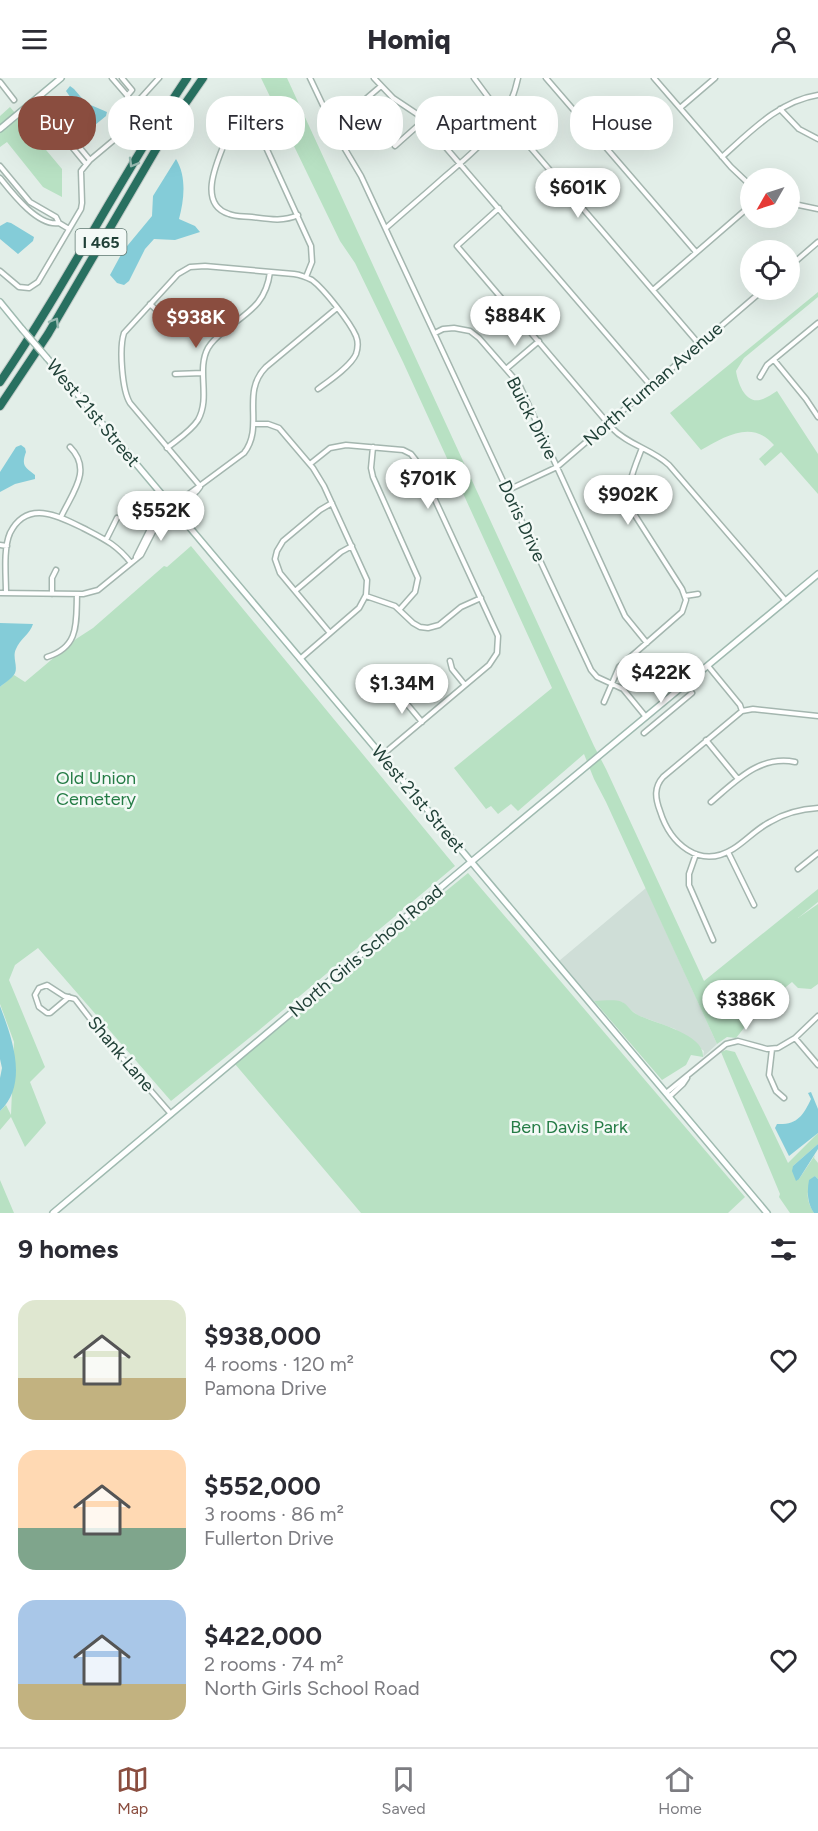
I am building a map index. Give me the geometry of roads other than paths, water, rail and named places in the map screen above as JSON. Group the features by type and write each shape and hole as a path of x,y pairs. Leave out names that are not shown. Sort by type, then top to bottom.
{"highway":[{"name":"I 465","path":"0,382 38,326 137,156 187,78"},
{"name":"I 465","path":"0,406 48,334 169,127 202,78"}],"street":[{"path":"40,96 61,78"},
{"path":"112,78 127,96 132,90 122,78"},
{"path":"142,96 159,78"},
{"name":"Doris Drive","path":"310,78 319,96"},
{"path":"374,78 393,98 415,113"},
{"path":"474,78 488,96"},
{"path":"514,96 518,78"},
{"path":"546,78 696,252"},
{"path":"654,78 740,177"},
{"path":"680,108 715,78"},
{"path":"0,82 15,100"},
{"path":"369,96 381,86"},
{"path":"722,157 780,109 799,99 818,94"},
{"path":"780,109 799,129 818,139"},
{"path":"0,129 18,114"},
{"path":"298,215 282,220 232,215 222,211 214,202 210,191 211,183 229,132 234,125 241,122 254,125 298,215 312,252 311,266 306,277"},
{"path":"403,139 415,128"},
{"path":"0,271 14,285 23,288 29,288 38,282 82,206 81,171 108,145"},
{"path":"78,150 88,162"},
{"name":"Doris Drive","path":"345,150 361,176 386,228 592,672 600,679 623,689 646,717"},
{"path":"448,150 651,386"},
{"path":"386,228 476,150"},
{"path":"532,150 699,344"},
{"path":"0,165 30,202 56,217 59,223 69,229"},
{"path":"0,178 26,208 51,224 59,223"},
{"path":"26,208 30,202"},
{"path":"800,205 818,209"},
{"path":"499,208 457,246 608,424 626,440 654,453 669,465 786,601"},
{"path":"653,290 740,215"},
{"path":"800,258 818,242"},
{"path":"200,486 128,401 125,390 122,339 127,328 178,274 190,267 201,266 297,274 317,285 355,333 358,348 351,362 318,389"},
{"path":"167,448 192,427 200,417 204,402 203,361 208,347 263,297 268,287 270,272"},
{"name":"North Furman Avenue","path":"508,490 557,467 751,300"},
{"name":"West 21st Street","path":"0,302 766,1213"},
{"path":"150,304 166,319"},
{"path":"0,593 87,594 100,589 131,563 144,551 160,518 244,453 252,439 253,391 260,374 336,308"},
{"path":"221,315 230,326"},
{"path":"760,377 766,367 818,323"},
{"name":"Buick Drive","path":"435,333 451,328 470,331 479,338 521,389 625,616 646,643"},
{"path":"506,369 539,340"},
{"path":"774,360 818,417"},
{"path":"176,374 203,373"},
{"path":"254,424 279,428 318,475 367,580 366,596 358,609 300,659"},
{"path":"310,464 327,450 336,446 403,450 411,454 417,460 497,632 498,646 496,656 491,663 381,756"},
{"path":"61,517 81,472 79,459 70,447"},
{"path":"373,447 371,466 373,477 418,578 416,591 400,609"},
{"path":"604,702 619,667 681,614 685,606 682,588 631,509 629,485 642,448"},
{"path":"330,633 278,569 275,560 276,551 284,540 320,510 332,504"},
{"path":"6,593 6,546 13,529 27,516 45,513 61,517 119,548 131,563"},
{"path":"106,540 117,518"},
{"path":"0,545 6,546"},
{"path":"295,591 340,552 352,546"},
{"path":"52,594 52,578 56,570"},
{"name":"North Girls School Road","path":"53,1213 818,574"},
{"path":"47,657 56,654 73,638 76,629 77,594"},
{"path":"685,596 698,594"},
{"path":"366,596 400,609 412,623 429,628 441,624 461,607 481,598"},
{"path":"450,661 452,669 465,686"},
{"path":"708,666 740,705 742,711"},
{"path":"679,690 686,698"},
{"path":"644,733 692,693"},
{"path":"405,697 407,704 422,722"},
{"path":"818,716 753,709 742,711 661,779 656,788 663,820 678,843 686,850 696,854 713,856 728,852 764,825 784,815 818,808"},
{"path":"706,741 738,779"},
{"path":"711,802 752,769 765,763 782,760 795,762"},
{"path":"728,852 754,905"},
{"path":"798,869 818,853"},
{"path":"696,854 689,874 689,885 713,940"},
{"name":"Shank Lane","path":"69,997 48,1013 43,1012 39,1007 35,995 39,988 47,985 64,996 69,997 75,999 105,1038 171,1114"},
{"path":"667,1095 729,1043 740,1041 764,1049 783,1047 818,1016"},
{"path":"795,1038 818,1065"},
{"path":"772,1049 769,1075 776,1091 783,1098"}],"water":[{"path":"70,86 80,96 69,96 66,91"},
{"path":"96,107 107,112 106,116 96,124"},
{"path":"176,159 182,173 184,189 179,219 195,226 200,232 175,240 154,239 145,249 129,281 124,285 117,283 110,275 123,251 152,216 153,196"},
{"path":"7,222 34,237 33,241 18,254 0,239 0,226"},
{"path":"21,445 26,452 25,466 35,475 35,479 15,484 0,492 0,472 16,447"},
{"path":"0,623 33,624 16,649 15,673 0,687"},
{"path":"0,1006 13,1046 16,1074 9,1100 0,1111 2,1068"},
{"path":"811,1092 818,1109 818,1133 789,1156 775,1128 777,1124 790,1123 798,1118 811,1099 808,1093"},
{"path":"818,1144 818,1149 796,1181 792,1171 793,1166"},
{"path":"815,1176 818,1179 818,1213 814,1213 808,1197 809,1180"}],"park label":[{"name":"Old Union Cemetery","path":"96,788"},
{"name":"Ben Davis Park","path":"569,1127"}]}
